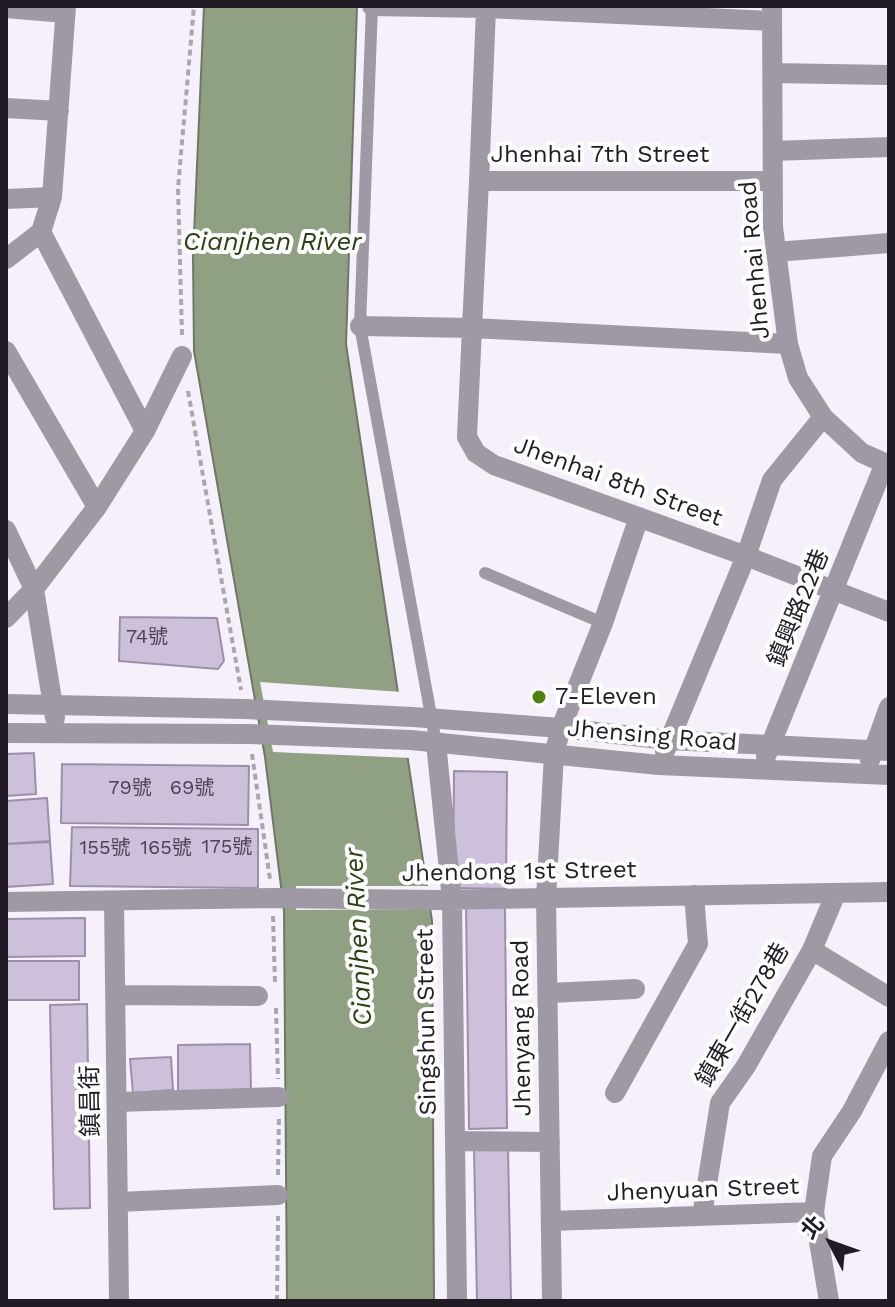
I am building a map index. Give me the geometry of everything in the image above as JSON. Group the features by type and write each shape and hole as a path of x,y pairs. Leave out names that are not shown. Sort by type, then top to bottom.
{"street":[{"path":"372,6 772,13"},
{"path":"479,181 486,7"},
{"path":"6,8 66,10 52,197 41,232 6,259"},
{"name":"Jhenhai Road","path":"772,13 771,181 788,344 798,378 823,417 862,453 887,464"},
{"path":"773,73 889,75"},
{"path":"6,108 59,111"},
{"path":"773,151 889,147"},
{"name":"Jhenhai 7th Street","path":"472,328 479,181 771,181"},
{"path":"6,199 52,197"},
{"path":"41,232 145,431"},
{"path":"776,252 889,243"},
{"path":"360,326 472,328 788,344"},
{"name":"Jhenhai 8th Street","path":"472,328 467,437 476,453 494,465 746,556 889,612"},
{"path":"6,351 97,507"},
{"path":"6,618 34,589 97,507 145,431 182,356"},
{"path":"659,765 746,556 772,480 823,417"},
{"name":"鎮興路22巷","path":"759,771 887,464"},
{"name":"Jhenyang Road","path":"552,1301 546,898 554,754 639,517"},
{"path":"6,530 34,589 58,732"},
{"path":"6,704 253,709"},
{"path":"864,775 881,751 889,707"},
{"name":"Jhensing Road","path":"253,709 561,728 669,740 881,751"},
{"path":"6,733 257,735"},
{"name":"Jhensing Road","path":"257,735 411,740 659,765 889,775"},
{"name":"Singshun Street","path":"436,743 455,1141 457,1301"},
{"name":"Jhendong 1st Street","path":"6,902 279,898 444,900 889,892"},
{"name":"鎮東一街278巷","path":"702,1216 720,1103 746,1066 812,950 836,893"},
{"path":"615,1093 698,944 694,895"},
{"name":"鎮昌街","path":"114,901 119,1301"},
{"path":"812,950 889,997"},
{"path":"549,993 635,989"},
{"path":"116,995 270,997"},
{"path":"814,1212 822,1156 852,1111 889,1041"},
{"path":"117,1102 279,1097"},
{"path":"455,1141 550,1142"},
{"path":"118,1202 278,1195"},
{"name":"Jhenyuan Street","path":"551,1221 814,1212 829,1301"}],"lane":[{"path":"372,6 360,326 423,718 436,743"},
{"path":"485,573 603,623"}],"path":[{"path":"194,6 178,188 182,356 253,709"},
{"path":"257,735 279,898 270,997 279,1097 277,1301"}],"water":[{"name":"Cianjhen River","path":"204,6 357,6 346,344 432,921 434,1301 287,1301 284,911 265,757 194,351 193,257"}],"pier":[{"path":"260,682 402,692 412,758 273,752"},
{"path":"296,886 431,886 435,909 296,910"}],"building":[{"path":"120,617 217,618 224,661 218,669 119,661"},
{"path":"34,753 36,794 6,796 6,754"},
{"path":"62,764 249,766 248,825 61,823"},
{"path":"454,771 507,772 506,889 453,888"},
{"path":"47,798 50,841 6,844 6,801"},
{"path":"72,827 258,829 258,888 70,886"},
{"path":"50,842 53,884 6,887 6,844"},
{"path":"505,905 507,1128 469,1129 466,906"},
{"path":"85,918 85,956 6,957 6,919"},
{"path":"6,961 79,961 79,1000 6,1000"},
{"path":"87,1004 90,1208 54,1209 50,1005"},
{"path":"250,1044 251,1090 178,1091 178,1045"},
{"path":"171,1057 173,1090 133,1093 130,1059"},
{"path":"474,1149 508,1149 511,1301 477,1301"}],"place":[{"name":"7-Eleven","path":"539,697"}]}
